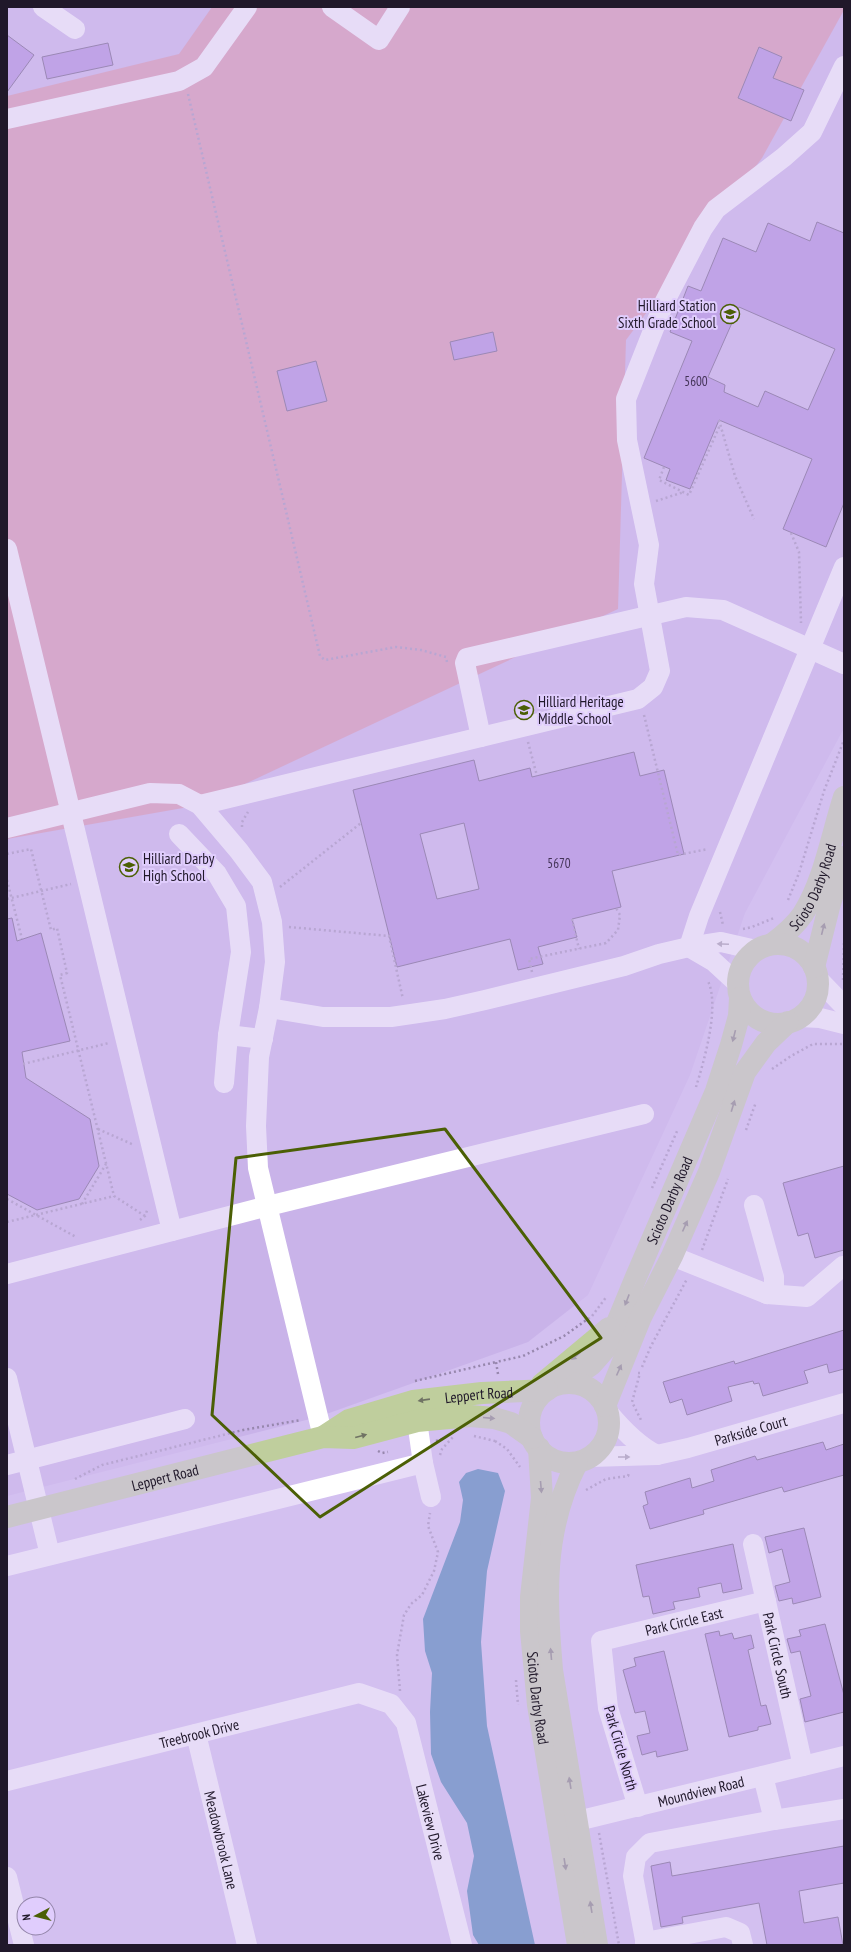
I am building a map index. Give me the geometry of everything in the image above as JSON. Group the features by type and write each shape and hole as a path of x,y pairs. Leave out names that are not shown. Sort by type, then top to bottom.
{"main road":[{"name":"Scioto Darby Road","path":"764,947 789,931 803,914 813,895 844,797"},
{"name":"Scioto Darby Road","path":"816,973 828,907 844,857"},
{"path":"782,944 795,948 806,955 816,973 817,992 812,1004 794,1019 781,1024 768,1023 756,1018 747,1009 739,991 740,971 746,959 764,947 782,944"},
{"name":"Scioto Darby Road","path":"549,1388 592,1364 613,1340 617,1323 716,1091 739,1016 739,991"},
{"name":"Scioto Darby Road","path":"606,1409 641,1317 672,1256 709,1172 745,1072 766,1043 794,1019"},
{"path":"549,1388 579,1384 592,1390 602,1399 606,1409 609,1426 606,1439 599,1450 584,1460 564,1463 552,1460 535,1443 530,1417 533,1405 549,1388 604,1331 617,1323"},
{"name":"Leppert Road","path":"7,1517 40,1509 412,1401 549,1388"},
{"name":"Leppert Road","path":"320,1427 354,1438 417,1421 470,1416 494,1418 510,1423 535,1443"},
{"name":"Scioto Darby Road","path":"535,1443 542,1498 531,1597 531,1631 538,1705 577,1821 578,1945"},
{"name":"Scioto Darby Road","path":"584,1460 561,1497 552,1532 548,1574 548,1627 552,1670 597,1945"}],"street":[{"path":"43,7 75,29"},
{"path":"7,119 179,81 204,67 247,7"},
{"path":"332,7 379,40 400,7"},
{"path":"200,805 638,699 653,687 660,670 644,584 649,545 627,440 626,399 664,303 703,228 716,209 784,157 812,132 844,66"},
{"path":"7,549 172,1231"},
{"path":"689,947 721,849 803,645 844,567"},
{"path":"481,737 465,663 467,658 650,614 686,607 723,610 844,664"},
{"path":"7,828 150,793 179,794 200,805 239,851 262,882 272,922 280,939 260,1057 256,1126 258,1168 320,1427"},
{"path":"179,834 217,874 236,906 241,952 228,1035 224,1083"},
{"path":"217,874 239,851"},
{"path":"241,952 280,939"},
{"path":"269,1008 323,1017 391,1017 445,1009 624,966 659,954 689,947 721,942 764,947"},
{"path":"689,947 713,961 739,991"},
{"path":"816,973 844,1006"},
{"path":"794,1019 820,1018 844,1024"},
{"path":"228,1035 263,1039"},
{"path":"7,1274 268,1206 644,1114"},
{"path":"754,1205 774,1277 774,1286 767,1294"},
{"path":"672,1256 767,1294 806,1297 843,1266"},
{"path":"7,1378 50,1555"},
{"name":"Parkside Court","path":"584,1460 657,1455 688,1448 844,1403"},
{"path":"606,1409 632,1439 657,1455"},
{"path":"7,1465 185,1419"},
{"path":"417,1421 430,1462 432,1497"},
{"path":"7,1566 430,1462"},
{"name":"Park Circle South","path":"753,1544 803,1766"},
{"name":"Park Circle East","path":"601,1641 766,1601"},
{"name":"Park Circle North","path":"601,1641 608,1708 638,1807"},
{"name":"Treebrook Drive","path":"7,1781 359,1693 391,1704"},
{"name":"Lakeview Drive","path":"391,1704 406,1724 462,1945"},
{"name":"Meadowbrook Lane","path":"196,1734 247,1945"},
{"name":"Moundview Road","path":"577,1821 844,1756"},
{"path":"763,1776 774,1820"},
{"path":"743,1945 740,1933 726,1927 645,1944 633,1876 636,1857 650,1843 774,1820 844,1809"},
{"path":"7,1876 24,1945"}],"path":[{"path":"184,78 320,656 325,660 396,647 421,650 446,658 448,665"},
{"path":"719,420 735,476 754,519"},
{"path":"652,478 689,495 720,425"},
{"path":"659,480 664,467"},
{"path":"651,503 684,492"},
{"path":"791,533 799,552 803,645"},
{"path":"643,712 678,855 721,849"},
{"path":"527,740 537,776"},
{"path":"786,904 799,873 824,791 844,740"},
{"path":"275,882 278,889 361,823"},
{"path":"238,826 242,832"},
{"path":"7,854 31,849 51,930 57,928 67,973 60,975 114,1196 145,1216"},
{"path":"7,880 22,939"},
{"path":"7,900 73,883 75,891"},
{"path":"533,975 529,959 606,943 618,930 620,915 616,908"},
{"path":"721,942 726,930 723,926 720,914 722,908"},
{"path":"740,929 752,927 773,918 777,914"},
{"path":"572,919 580,949"},
{"path":"280,939 287,927 389,936 404,1004"},
{"path":"843,981 844,940"},
{"path":"696,1089 705,1059 712,1021 711,986 705,974 713,961"},
{"path":"23,1064 111,1042 113,1050"},
{"path":"768,1074 773,1068 813,1044 844,1044"},
{"path":"744,1136 756,1100"},
{"path":"651,1191 681,1122"},
{"path":"98,1128 136,1145 134,1138"},
{"path":"82,1204 106,1164"},
{"path":"640,1373 651,1346 700,1255 730,1173"},
{"path":"7,1222 114,1196"},
{"path":"7,1199 78,1238 71,1240"},
{"path":"136,1224 145,1216 150,1205"},
{"path":"408,1382 523,1356 564,1336 592,1316 611,1290"},
{"path":"496,1362 501,1392"},
{"path":"472,1436 495,1441 504,1421"},
{"path":"70,1482 102,1465 243,1430 279,1425 320,1427"},
{"path":"430,1462 451,1437 458,1436"},
{"path":"391,1704 400,1692 397,1655 404,1615 411,1604 422,1595 434,1571 438,1552 428,1526 432,1497"},
{"path":"577,1821 619,1945"}],"highlighted area":[{"path":"445,1129 601,1338 320,1517 212,1415 236,1158"}],"shaded area":[{"name":"Hilliard Heritage Middle School","path":"7,7 844,7 844,728 745,913 690,1075 588,1295 528,1342 318,1417 7,1496"},
{"path":"212,7 844,7 844,10 762,158 626,340 618,609 200,805 7,839 7,96 179,54"}],"water":[{"path":"478,1469 498,1473 505,1491 487,1571 481,1642 487,1726 535,1945 479,1945 473,1935 467,1891 474,1856 467,1823 441,1782 431,1754 430,1712 432,1673 425,1651 423,1619 460,1522 463,1500 459,1482 466,1473"}],"building":[{"path":"7,35 34,55 7,92"},
{"path":"108,43 113,65 47,79 42,57"},
{"path":"759,47 782,57 773,78 804,90 791,121 738,98"},
{"name":"Hilliard Station Sixth Grade School","path":"817,222 844,233 844,503 826,547 783,529 812,459 719,420 690,489 666,480 670,469 644,458 692,341 670,332 688,286 701,291 723,238 756,252 768,223 810,241","holes":["739,307 835,349 808,410 765,391 758,407 724,392 725,385 708,377"]},
{"path":"493,332 497,351 454,360 450,342"},
{"path":"316,361 327,401 287,411 277,371"},
{"name":"Hilliard Heritage Middle School","path":"634,752 640,776 664,770 684,854 612,871 621,907 572,919 577,937 538,947 543,964 518,970 510,939 397,967 353,790 474,760 479,781 530,768 532,777","holes":["464,823 479,889 437,899 420,834"]},
{"path":"12,918 17,941 41,933 70,1041 22,1052 26,1078 90,1119 99,1166 79,1199 37,1210 7,1194 7,919"},
{"path":"844,1166 844,1250 815,1258 808,1233 798,1236 783,1183"},
{"path":"844,1330 844,1369 829,1373 827,1364 804,1371 808,1383 763,1396 759,1383 754,1384 753,1381 728,1387 732,1401 687,1415 682,1399 670,1403 663,1382 734,1361 735,1364"},
{"path":"823,1442 826,1450 844,1444 844,1475 784,1492 782,1487 703,1510 704,1514 650,1529 643,1506 648,1504 645,1492 690,1478 692,1488 714,1481 711,1470 755,1456 757,1460"},
{"path":"804,1528 821,1597 793,1604 792,1598 779,1601 775,1586 790,1582 782,1549 769,1553 765,1537"},
{"path":"733,1544 742,1589 723,1593 721,1583 698,1588 700,1597 673,1602 675,1609 653,1614 649,1596 643,1597 636,1565"},
{"path":"825,1624 844,1695 844,1712 805,1722 800,1699 811,1696 800,1651 791,1653 787,1639 801,1636 799,1630"},
{"path":"719,1631 720,1636 732,1633 734,1639 751,1635 754,1648 748,1650 761,1706 766,1705 771,1724 758,1727 758,1730 729,1737 705,1634"},
{"path":"664,1651 688,1750 657,1757 656,1751 642,1755 637,1736 650,1733 645,1711 635,1713 623,1670 636,1666 634,1658"},
{"path":"844,1846 844,1883 799,1891 804,1923 838,1917 843,1945 767,1945 759,1903 682,1917 683,1923 661,1927 651,1866 670,1862 672,1876"}],"place":[{"name":"Hilliard Station Sixth Grade School","path":"730,314"},
{"name":"Hilliard Heritage Middle School","path":"524,710"},
{"name":"Hilliard Darby High School","path":"129,867"}]}
